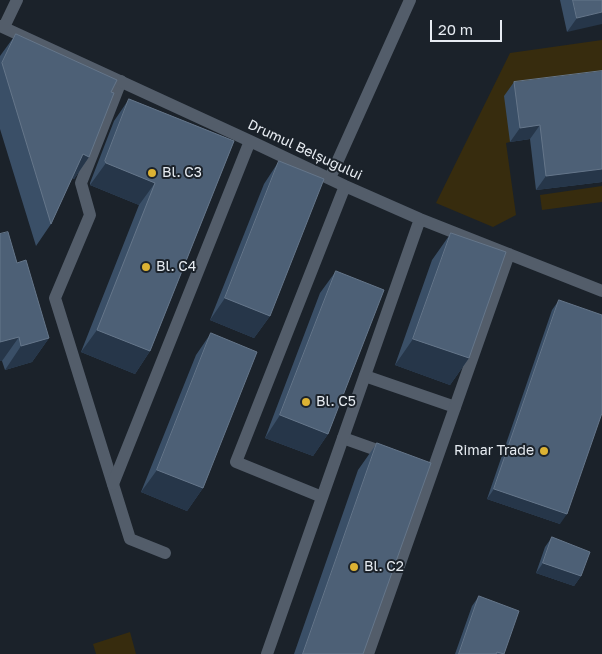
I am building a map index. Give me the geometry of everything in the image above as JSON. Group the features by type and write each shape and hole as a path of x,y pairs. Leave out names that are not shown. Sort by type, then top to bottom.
{"street":[{"path":"2,27 17,0"},
{"path":"330,178 410,0"},
{"name":"Drumul Belșugului","path":"2,27 345,186 420,219 602,291"},
{"path":"122,81 81,183 90,215 55,298 130,539 165,553"},
{"path":"113,484 250,141"},
{"path":"322,497 236,462 345,186"},
{"path":"267,654 420,219"},
{"path":"368,654 428,469 455,407 509,254"},
{"path":"365,376 455,407"},
{"path":"343,438 397,458"}],"shaded area":[{"path":"602,40 602,83 506,143 516,215 493,227 436,203 510,53"},
{"path":"602,186 602,202 542,210 540,195"},
{"path":"130,632 136,654 96,654 93,644"}],"building":[{"path":"573,0 602,0 602,12 577,18"},
{"path":"16,34 117,80 111,92 114,93 89,157 83,154 51,224 2,63"},
{"path":"602,71 602,169 546,176 540,125 520,128 514,82"},
{"path":"129,99 234,141 150,351 97,330 155,183 105,161"},
{"path":"279,161 324,179 270,316 225,298"},
{"path":"8,232 17,263 26,260 49,338 21,346 19,337 0,342 0,234"},
{"path":"451,233 506,252 469,358 413,339"},
{"name":"Bl. C5","path":"336,271 384,290 328,434 280,415"},
{"name":"Rimar Trade","path":"559,300 602,315 602,413 567,514 494,489"},
{"path":"211,333 257,352 203,488 157,470"},
{"name":"Bl. C2","path":"377,443 431,463 363,654 303,654"},
{"path":"552,537 590,552 581,576 543,563"},
{"path":"479,596 519,611 504,654 497,652 496,654 459,654"}],"place":[{"name":"Bl. C3","path":"152,173"},
{"name":"Bl. C4","path":"146,267"},
{"name":"Bl. C5","path":"306,402"},
{"name":"Rimar Trade","path":"544,451"},
{"name":"Bl. C2","path":"354,567"}]}
